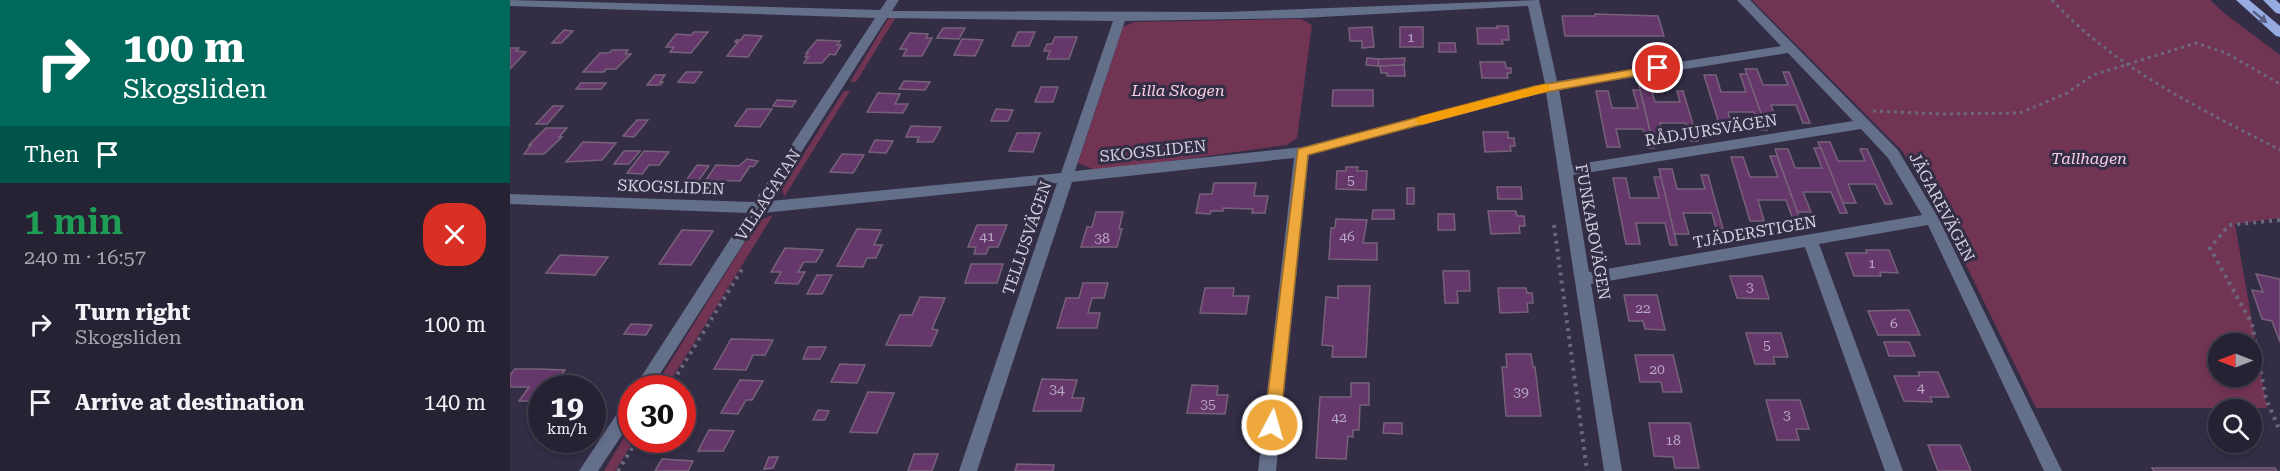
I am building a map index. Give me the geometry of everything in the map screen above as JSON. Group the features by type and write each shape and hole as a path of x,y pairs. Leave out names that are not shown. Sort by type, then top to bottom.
{"main road":[{"path":"2242,0 2280,33"},
{"path":"2269,0 2280,10"}],"street":[{"name":"JÄGAREVÄGEN","path":"1743,0 1893,154 1932,219 2053,471"},
{"path":"510,2 821,13 889,6 1120,17 1317,13 1533,1"},
{"name":"FUNKABOVÄGEN","path":"1533,1 1552,86 1613,471"},
{"name":"VILLAGATAN","path":"651,375 889,6"},
{"name":"TELLUSVÄGEN","path":"968,471 1120,17"},
{"name":"SKOGSLIDEN","path":"510,199 760,208 1302,152 1552,86 1789,48"},
{"name":"RÅDJURSVÄGEN","path":"1564,171 1864,124"},
{"path":"1267,471 1302,152"},
{"name":"TJÄDERSTIGEN","path":"1584,279 1932,219"},
{"path":"1810,240 1894,471"},
{"path":"588,471 618,426"}],"path":[{"path":"2052,0 2101,44 2128,63 2193,104 2280,150"},
{"path":"1849,109 1941,114 2020,113 2067,93 2093,75 2196,43 2226,53 2280,84"},
{"path":"1552,217 1587,471"},
{"path":"2280,220 2229,225 2210,248 2252,324 2266,399 2280,431"},
{"path":"618,471 629,453"}],"green space":[{"name":"Tallhagen","path":"1752,0 2210,0 2280,55 2280,218 2235,224 2254,333 2208,333 2208,387 2262,387 2262,379 2267,408 2262,408 2262,399 2208,399 2208,408 2036,408 1942,216 1903,152"},
{"path":"896,17 856,82 850,82 888,19"},
{"name":"Lilla Skogen","path":"1301,19 1312,25 1297,138 1287,145 1098,171 1078,163 1123,27 1134,22"},
{"path":"844,91 850,91 784,197 782,188"},
{"path":"773,215 674,375 662,375 758,221"},
{"path":"618,448 618,453 626,453 615,471 604,471"}],"building":[{"path":"1595,14 1658,16 1664,36 1565,36 1562,16 1595,16"},
{"path":"1497,26 1508,26 1509,40 1502,40 1503,44 1478,44 1477,28 1498,28"},
{"path":"1372,27 1374,47 1362,48 1362,41 1350,41 1349,28"},
{"path":"1400,27 1423,27 1423,47 1400,47"},
{"path":"943,28 965,28 959,39 937,38"},
{"path":"564,30 573,31 561,43 552,43"},
{"path":"694,32 708,32 691,53 670,52 674,47 666,47 676,34 691,35"},
{"path":"1018,32 1035,32 1029,46 1012,46"},
{"path":"910,33 928,34 926,38 932,38 922,56 903,56 907,49 900,49"},
{"path":"744,35 762,36 748,57 727,56 738,42 735,42 736,40 741,40"},
{"path":"1055,37 1077,37 1069,59 1047,59 1050,51 1044,51 1047,44 1052,44"},
{"path":"962,39 983,40 975,56 954,55"},
{"path":"817,40 840,41 837,45 841,45 835,55 830,54 822,63 804,63 808,57 805,57 808,53 806,53"},
{"path":"1439,43 1455,43 1456,52 1439,52"},
{"path":"510,48 519,48 516,51 526,52 510,69"},
{"path":"612,50 628,50 625,54 631,54 616,69 606,69 604,72 583,72 600,53 609,53"},
{"path":"1367,58 1379,59 1378,66 1366,65"},
{"path":"1405,58 1404,65 1378,66 1379,59"},
{"path":"1480,62 1505,62 1506,68 1511,68 1511,73 1507,73 1508,78 1482,78"},
{"path":"1404,65 1405,76 1387,76 1387,73 1381,73 1380,66"},
{"path":"1745,69 1757,69 1763,85 1788,85 1783,72 1789,72 1810,123 1803,123 1796,105 1771,105 1777,122 1764,122"},
{"path":"686,72 702,72 694,83 678,82"},
{"path":"1740,74 1747,74 1767,130 1760,130 1754,112 1728,112 1732,127 1720,127 1704,75 1716,75 1721,92 1746,92"},
{"path":"655,75 665,75 660,82 663,82 660,85 647,85"},
{"path":"904,81 930,82 925,90 899,89"},
{"path":"581,83 606,83 601,89 576,89"},
{"path":"1639,85 1650,85 1655,102 1680,102 1677,91 1683,91 1698,141 1691,141 1686,123 1660,123 1664,139 1652,139"},
{"path":"1041,87 1058,87 1053,102 1035,102"},
{"path":"1333,90 1373,90 1373,106 1332,106"},
{"path":"1633,90 1640,90 1654,148 1647,148 1643,129 1616,129 1620,147 1607,147 1596,91 1608,91 1612,108 1638,108"},
{"path":"878,93 900,94 895,104 908,104 903,113 867,112"},
{"path":"777,100 796,101 792,107 773,106"},
{"path":"553,106 563,106 547,124 536,124"},
{"path":"747,109 772,109 760,127 735,126"},
{"path":"996,109 1013,110 1008,121 991,121"},
{"path":"637,120 648,120 634,137 623,136"},
{"path":"911,126 941,127 933,142 917,142 919,137 906,137"},
{"path":"546,128 567,128 559,137 562,137 544,154 524,154 531,145 529,145"},
{"path":"1483,132 1508,132 1508,138 1514,138 1515,146 1510,146 1511,151 1485,152"},
{"path":"1017,133 1040,133 1033,152 1009,151"},
{"path":"875,140 893,141 886,153 869,152"},
{"path":"583,142 616,143 602,160 566,162"},
{"path":"1818,142 1830,142 1838,161 1865,161 1860,149 1867,149 1892,204 1885,204 1875,184 1848,184 1856,203 1843,203"},
{"path":"1814,148 1821,148 1847,213 1840,213 1831,192 1803,192 1811,212 1797,212 1775,149 1788,149 1795,168 1822,168"},
{"path":"624,151 640,151 629,164 614,164"},
{"path":"644,151 669,152 659,165 649,165 642,174 627,173"},
{"path":"842,154 864,155 853,173 830,172"},
{"path":"1770,156 1777,156 1801,222 1794,222 1786,200 1758,200 1764,221 1750,221 1731,157 1743,157 1750,177 1778,177"},
{"path":"747,159 758,161 753,167 750,166 740,181 706,180 716,165 739,166"},
{"path":"697,165 709,166 699,180 687,179"},
{"path":"1346,167 1358,167 1357,171 1367,171 1366,190 1336,189 1337,171 1346,171"},
{"path":"1659,169 1672,169 1677,189 1705,189 1701,175 1708,175 1723,229 1716,228 1712,213 1683,213 1689,234 1674,234"},
{"path":"1654,177 1661,177 1677,245 1670,245 1665,223 1636,223 1640,244 1626,244 1613,178 1626,178 1630,198 1659,198"},
{"path":"1214,183 1256,183 1254,196 1268,196 1265,213 1252,213 1253,209 1223,208 1223,211 1211,211 1210,214 1196,213 1200,194 1212,194"},
{"path":"1497,187 1521,187 1522,199 1498,199"},
{"path":"1407,188 1414,188 1414,204 1407,204"},
{"path":"1373,210 1394,210 1394,219 1372,219"},
{"path":"1488,211 1516,211 1517,216 1524,216 1525,226 1519,226 1520,233 1491,234"},
{"path":"1096,212 1123,212 1119,229 1122,229 1117,247 1081,247 1087,227 1092,227"},
{"path":"1438,214 1454,214 1455,230 1438,230"},
{"path":"1336,219 1367,220 1363,243 1377,243 1377,260 1329,259 1331,228 1335,228"},
{"path":"977,225 1007,225 998,247 989,247 986,254 974,254 976,247 968,247"},
{"path":"857,229 881,230 874,245 882,245 876,258 867,258 863,267 837,266"},
{"path":"682,230 713,231 691,265 659,264"},
{"path":"785,248 823,250 816,262 804,262 798,272 805,272 798,284 775,283 781,272 771,272"},
{"path":"1866,250 1889,250 1898,273 1880,272 1881,276 1854,276 1846,253 1867,253"},
{"path":"560,255 608,257 595,275 546,273"},
{"path":"971,264 1003,264 997,283 965,283"},
{"path":"1443,271 1469,271 1470,291 1457,291 1458,303 1445,303"},
{"path":"2256,274 2280,279 2280,342 2272,321 2262,319 2252,290 2263,292"},
{"path":"817,275 832,275 822,294 807,294"},
{"path":"1730,276 1762,276 1769,299 1737,298"},
{"path":"1083,283 1108,283 1104,298 1092,298 1088,313 1100,313 1097,328 1057,328 1066,298 1079,298"},
{"path":"1338,286 1370,286 1366,357 1332,357 1333,346 1322,345 1326,297 1338,298"},
{"path":"1205,288 1234,288 1233,296 1249,296 1246,314 1200,313"},
{"path":"1498,288 1526,288 1527,293 1532,293 1533,303 1527,303 1528,312 1500,313"},
{"path":"1624,295 1657,295 1665,330 1645,329 1643,321 1629,321"},
{"path":"920,297 945,298 932,329 938,330 931,346 886,345 900,315 912,315"},
{"path":"1909,310 1920,335 1878,335 1868,311"},
{"path":"631,324 652,325 646,335 624,334"},
{"path":"1746,333 1781,333 1788,357 1773,357 1775,364 1755,364"},
{"path":"731,339 773,340 765,355 753,355 746,370 714,369"},
{"path":"1884,342 1909,342 1915,356 1889,356"},
{"path":"808,347 826,347 820,359 803,359"},
{"path":"1506,354 1531,354 1533,367 1535,367 1541,416 1506,416 1502,367 1507,367"},
{"path":"1635,355 1673,355 1682,392 1663,392 1661,382 1640,382"},
{"path":"840,364 865,365 857,383 831,382"},
{"path":"515,369 565,370 561,375 528,375 528,387 510,387 510,375"},
{"path":"1918,372 1938,372 1949,397 1930,397 1932,402 1904,401 1894,376 1920,376"},
{"path":"1042,379 1077,380 1072,398 1084,398 1081,411 1033,411"},
{"path":"740,380 763,381 752,400 746,400 738,414 721,413"},
{"path":"1351,383 1369,383 1369,405 1360,405 1359,430 1353,430 1353,437 1348,436 1346,459 1316,458 1320,397 1351,397"},
{"path":"1192,385 1218,386 1217,395 1228,395 1225,414 1187,413"},
{"path":"528,388 528,401 519,401"},
{"path":"868,392 894,393 877,433 850,432"},
{"path":"1766,400 1800,400 1809,429 1796,429 1799,440 1777,440"},
{"path":"818,410 829,411 825,420 813,420"},
{"path":"1384,423 1402,423 1402,434 1383,433"},
{"path":"1649,423 1690,423 1699,468 1675,468 1673,457 1654,456"},
{"path":"709,430 734,431 723,451 698,451"},
{"path":"1928,445 1960,445 1971,471 1938,471"},
{"path":"914,454 938,454 932,471 908,471"},
{"path":"769,457 778,457 773,468 764,469"},
{"path":"662,459 693,461 688,471 655,471"},
{"path":"1017,464 1054,465 1053,471 1015,471"},
{"path":"2152,468 2275,468 2277,471 2154,471"}],"slow traffic":[{"path":"1421,120 1545,88"}],"route":[{"path":"1272,425 1302,152 1535,90 1658,68"}]}
